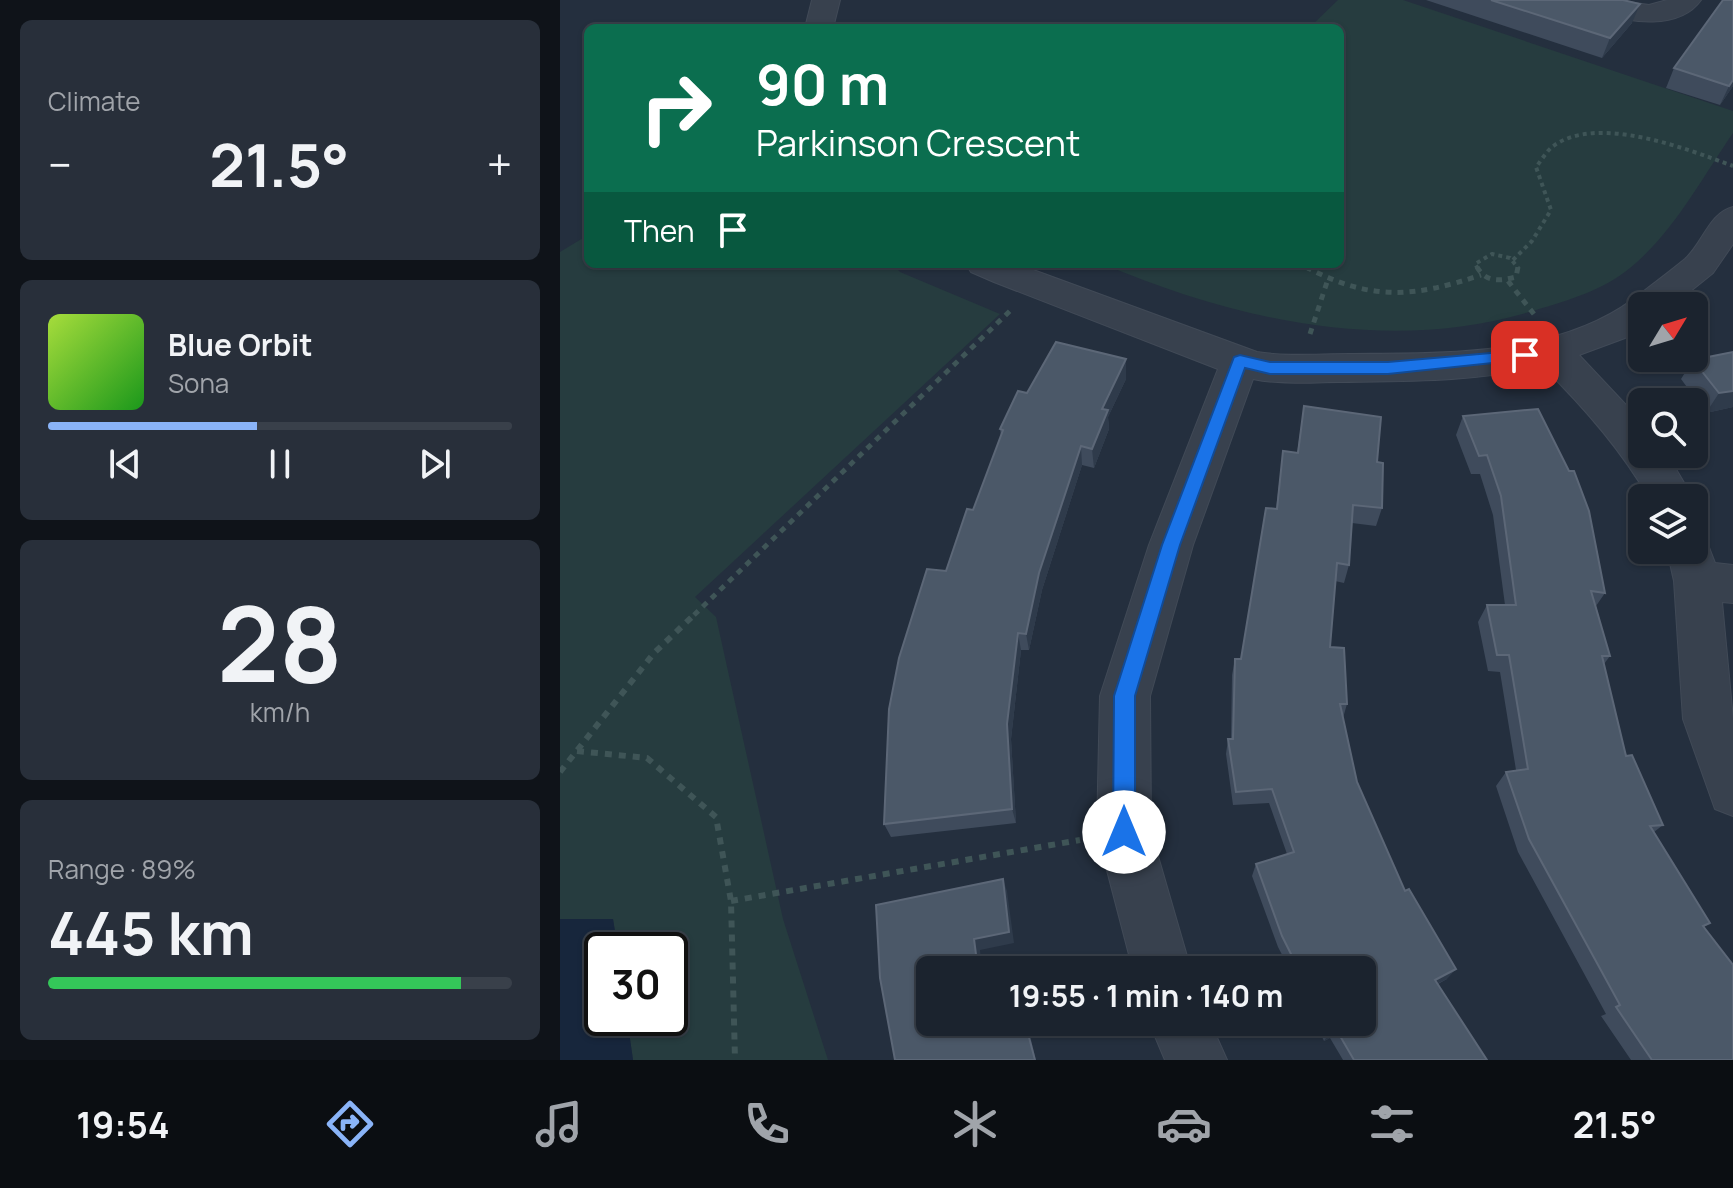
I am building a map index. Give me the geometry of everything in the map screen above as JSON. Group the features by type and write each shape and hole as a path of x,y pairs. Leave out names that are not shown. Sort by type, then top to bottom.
{"street":[{"path":"820,24 826,0"},
{"path":"1584,0 1638,14 1672,11 1687,0"},
{"path":"1665,292 1700,265 1733,218"},
{"path":"993,268 1240,361 1270,368 1388,368 1555,349 1628,321"},
{"path":"1555,349 1628,434"},
{"path":"1158,956 1124,832 1125,696 1171,545 1240,361"},
{"path":"1706,572 1708,719 1733,791"},
{"path":"1185,1036 1197,1060"}],"path":[{"path":"1513,260 1532,241 1551,210 1536,167 1549,149 1566,138 1578,135 1638,136 1662,141 1733,166"},
{"path":"1493,253 1513,260 1518,273 1508,281 1491,280 1481,275 1475,264 1481,257 1493,253"},
{"path":"1307,268 1328,279 1364,291 1433,288 1481,275"},
{"path":"1307,368 1310,327 1328,279"},
{"path":"1508,281 1555,349"},
{"path":"560,772 654,653 1036,286"},
{"path":"577,751 647,758 716,817 731,901 735,1060"},
{"path":"731,901 1124,832"}],"green space":[{"path":"1338,0 1403,0 1733,111 1733,133 1673,222 1630,268 1609,282 1574,298 1482,323 1427,330 1372,330 1316,325 1208,302 1113,268 1344,268 1344,24 1313,24"},
{"path":"584,237 584,268 896,268 1000,314 695,597 716,617 783,919 828,1060 633,1060 630,1036 688,1036 688,932 615,932 613,919 560,919 560,252"}],"water":[{"path":"560,919 613,919 615,932 584,932 584,1036 630,1036 633,1060 560,1060"}],"building":[{"path":"1491,0 1623,0 1640,4 1610,38"},
{"path":"1723,0 1733,0 1733,80 1729,86 1674,68"},
{"path":"1056,342 1126,359 1102,409 1108,410 1092,449 1081,446 1039,573 1026,634 1018,633 1007,724 1012,809 884,824 889,709 899,658 927,569 946,571 967,509 973,510 1003,430 1000,429 1018,391 1027,393"},
{"path":"1733,352 1733,391 1719,393 1702,372 1708,372 1708,357"},
{"path":"1304,406 1381,417 1377,462 1383,463 1382,508 1353,505 1349,565 1337,563 1330,647 1344,648 1347,704 1340,704 1357,782 1405,891 1409,889 1456,969 1435,980 1487,1060 1354,1060 1340,1036 1376,1036 1376,956 1292,956 1256,864 1294,852 1272,789 1236,792 1228,739 1233,739 1235,659 1241,659 1266,508 1277,509 1283,451 1298,453"},
{"path":"1538,409 1569,471 1574,471 1589,511 1605,593 1591,591 1610,656 1602,656 1626,756 1632,755 1663,825 1650,826 1710,923 1703,926 1733,965 1733,1060 1652,1060 1616,1007 1620,1005 1529,839 1506,772 1528,769 1509,655 1497,655 1487,605 1516,605 1501,496 1487,455 1479,456 1463,416"},
{"path":"1003,879 1009,932 974,939 976,956 916,956 916,1036 1029,1036 1035,1060 895,1060 880,978 876,905"}],"route":[{"path":"1124,832 1125,696 1171,545 1240,361 1270,368 1388,368 1525,355"}]}
